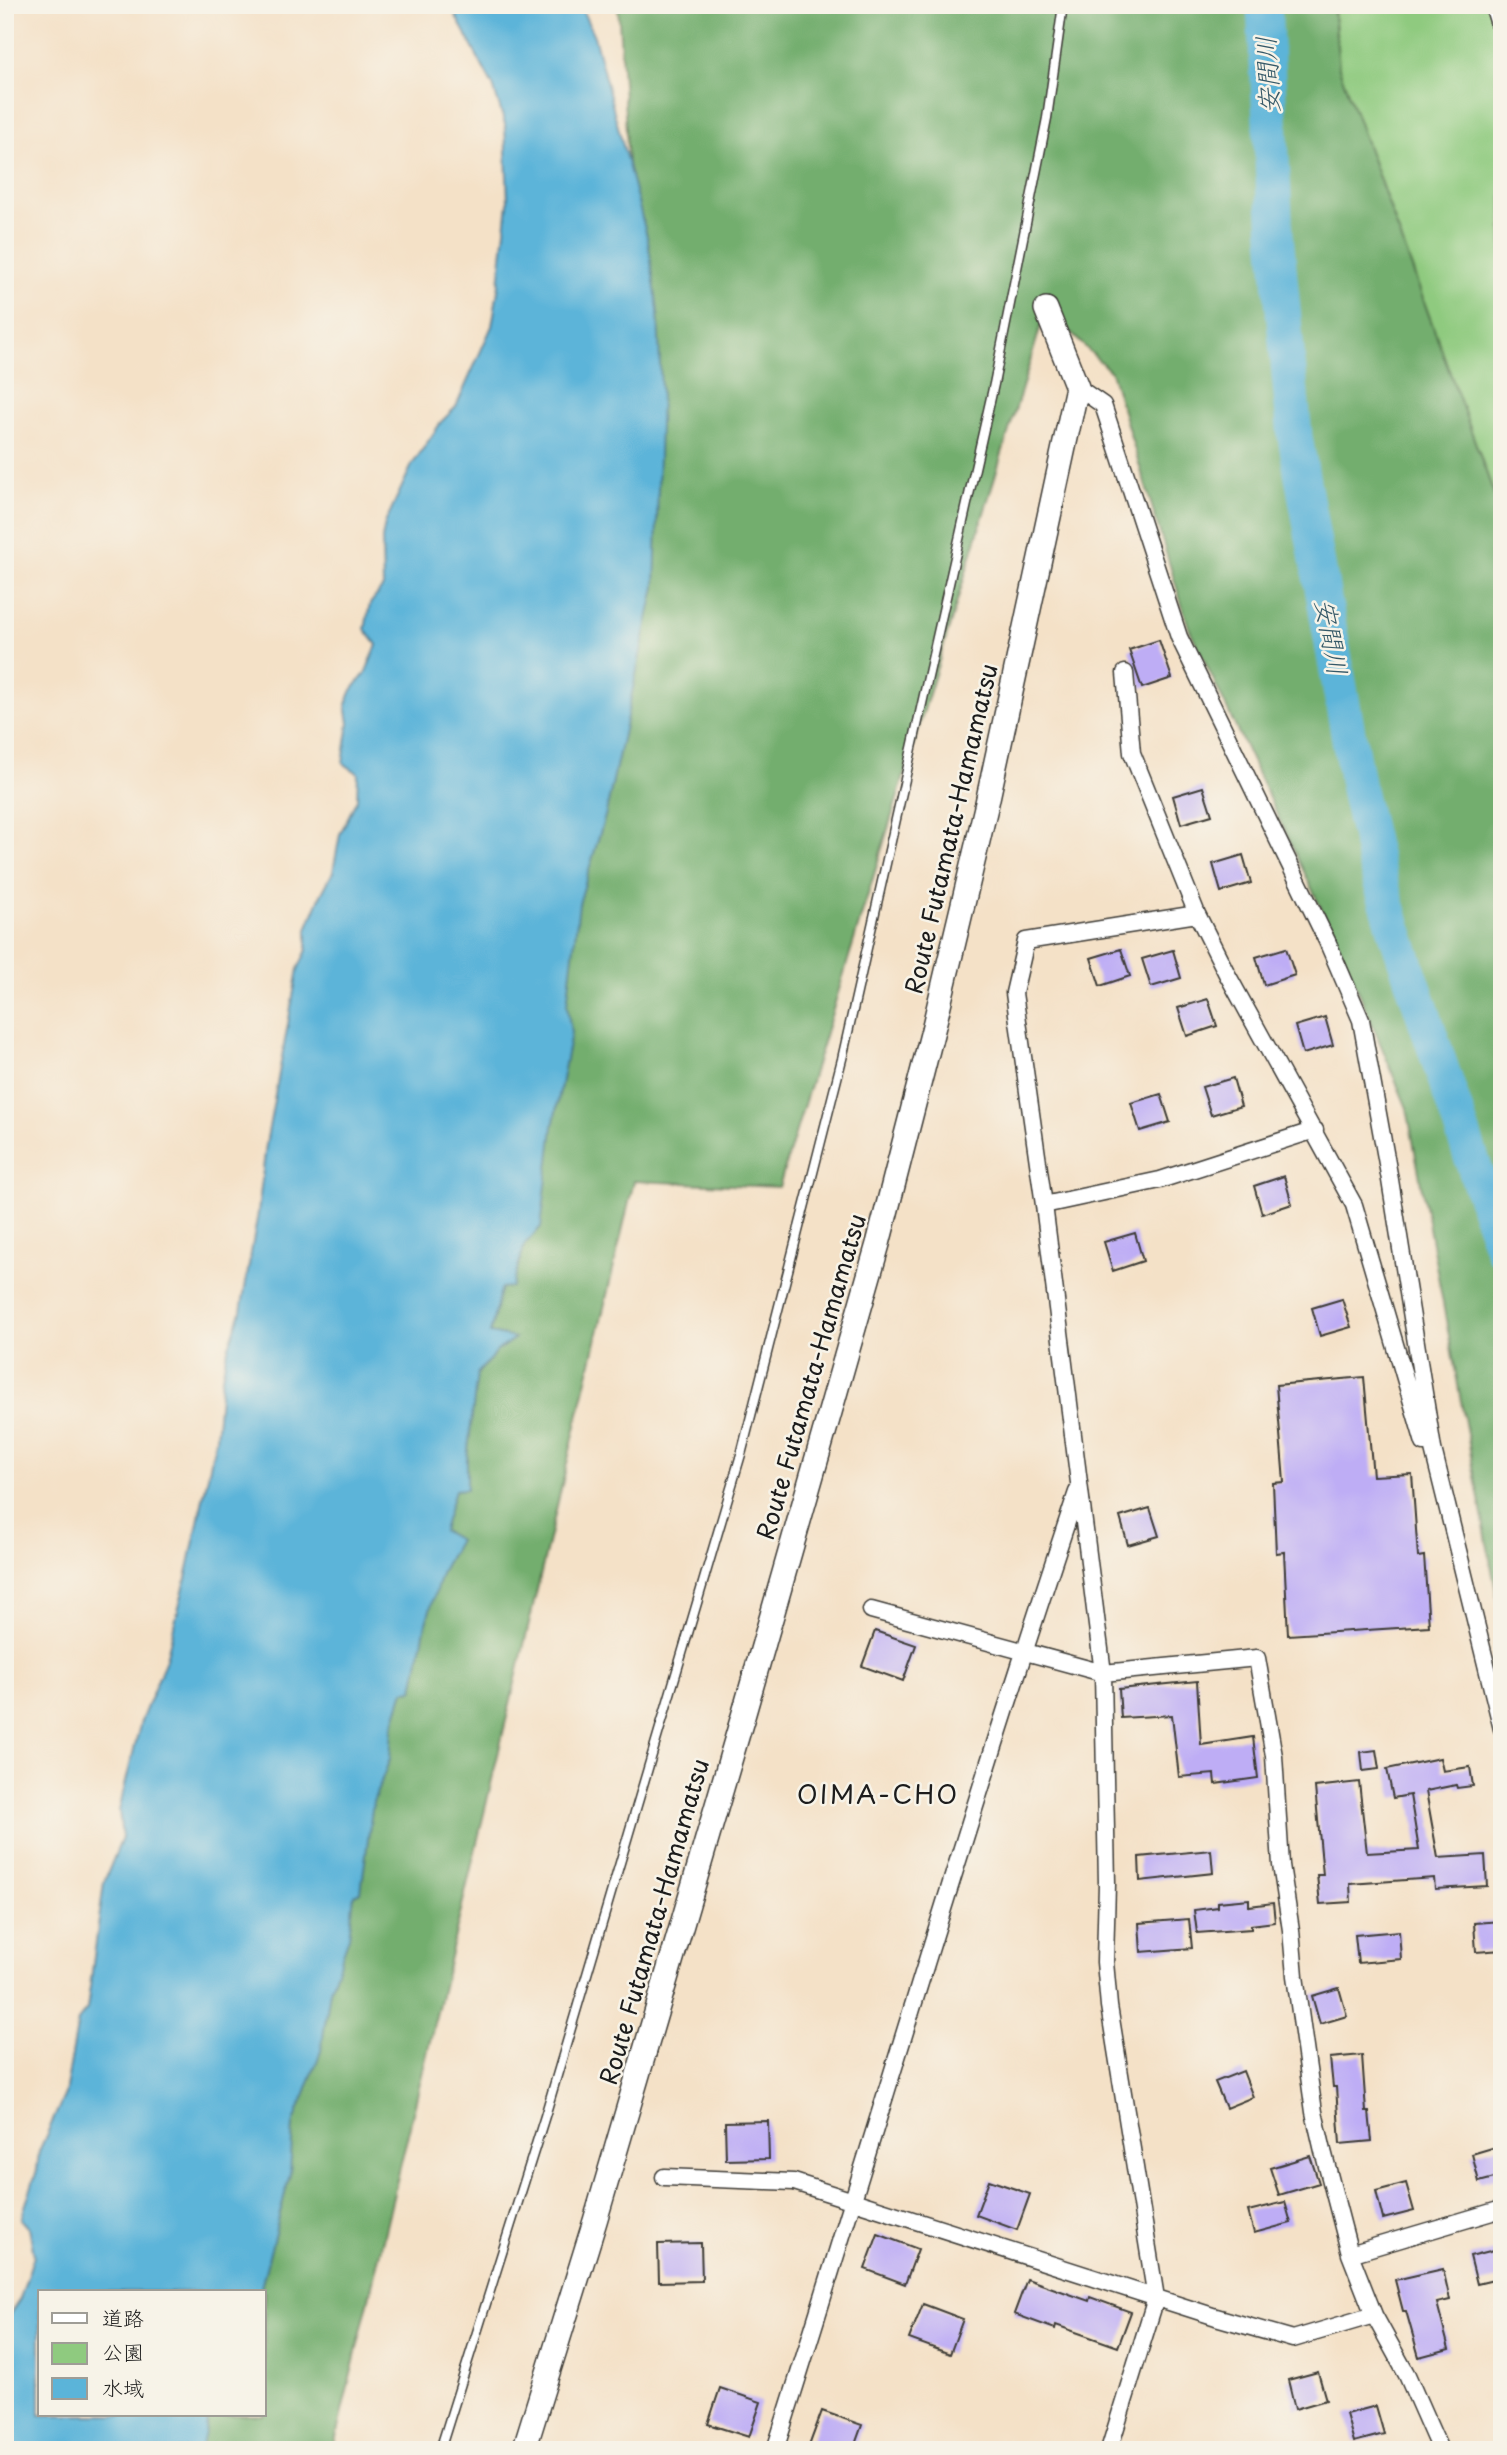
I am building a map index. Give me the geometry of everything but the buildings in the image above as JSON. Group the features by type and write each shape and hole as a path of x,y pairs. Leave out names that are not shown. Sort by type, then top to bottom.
{"main road":[{"path":"1046,309 1077,387"},
{"name":"Route Futamata-Hamamatsu","path":"524,2450 595,2221 878,1244 988,803 1077,387"}],"street":[{"path":"1493,5 1502,34"},
{"path":"1077,387 1103,405 1179,637 1327,941 1361,1020 1393,1193 1433,1449 1502,1729"},
{"path":"1125,673 1132,753 1197,914 1354,1205 1429,1462 1443,1490"},
{"path":"1110,2450 1156,2298 1109,2006 1105,1962 1107,1884 1103,1673 1044,1205 1014,993 1026,941 1197,914"},
{"path":"1044,1205 1160,1180 1315,1130"},
{"path":"775,2450 1024,1650 1079,1487"},
{"path":"871,1610 1103,1673 1257,1658 1274,1756 1281,1865 1314,2112 1350,2254 1374,2315 1407,2375 1440,2450"},
{"path":"664,2177 794,2182 1293,2339 1374,2315"},
{"path":"1350,2254 1502,2209"}],"lane":[{"path":"440,2450 564,2051 746,1438 842,1059 991,397 1047,118 1063,5"}],"green space":[{"path":"618,5 1333,5 1339,68 1502,516 1502,1624 1407,1108 1346,961 1189,628 1111,372 1046,309 779,1187 634,1181 333,2450 184,2450 193,2416 266,2416 266,2290 227,2290 655,587"},
{"path":"1334,5 1502,5 1502,516 1339,68"}],"water":[{"path":"450,5 580,5 594,36 648,240 658,310 661,392 655,587 606,813 579,904 567,1005 571,1033 553,1127 541,1227 525,1244 512,1287 501,1288 490,1333 515,1338 498,1350 477,1374 467,1459 467,1489 455,1490 443,1531 459,1540 442,1571 426,1623 413,1690 404,1691 392,1729 390,1759 373,1802 361,1892 354,1895 349,1937 330,1990 321,2051 293,2125 290,2174 261,2290 38,2290 38,2416 209,2416 201,2450 5,2450 5,2321 20,2299 34,2255 29,2228 21,2219 37,2170 39,2151 65,2094 78,2021 87,2009 104,1882 122,1838 119,1810 141,1721 165,1662 185,1583 216,1438 226,1355 241,1311 258,1213 266,1144 298,969 307,950 307,929 333,872 340,834 357,799 358,773 343,763 349,723 346,704 352,690 365,674 377,645 365,629 370,604 383,587 382,539 385,523 412,465 442,421 456,407 492,326 508,203 505,124 493,86"}],"waterway":[{"name":"安間川","path":"1264,5 1276,235 1295,437 1359,794 1376,867 1397,936 1502,1249"}],"district":[{"name":"OIMA-CHO","path":"878,1795"}]}
